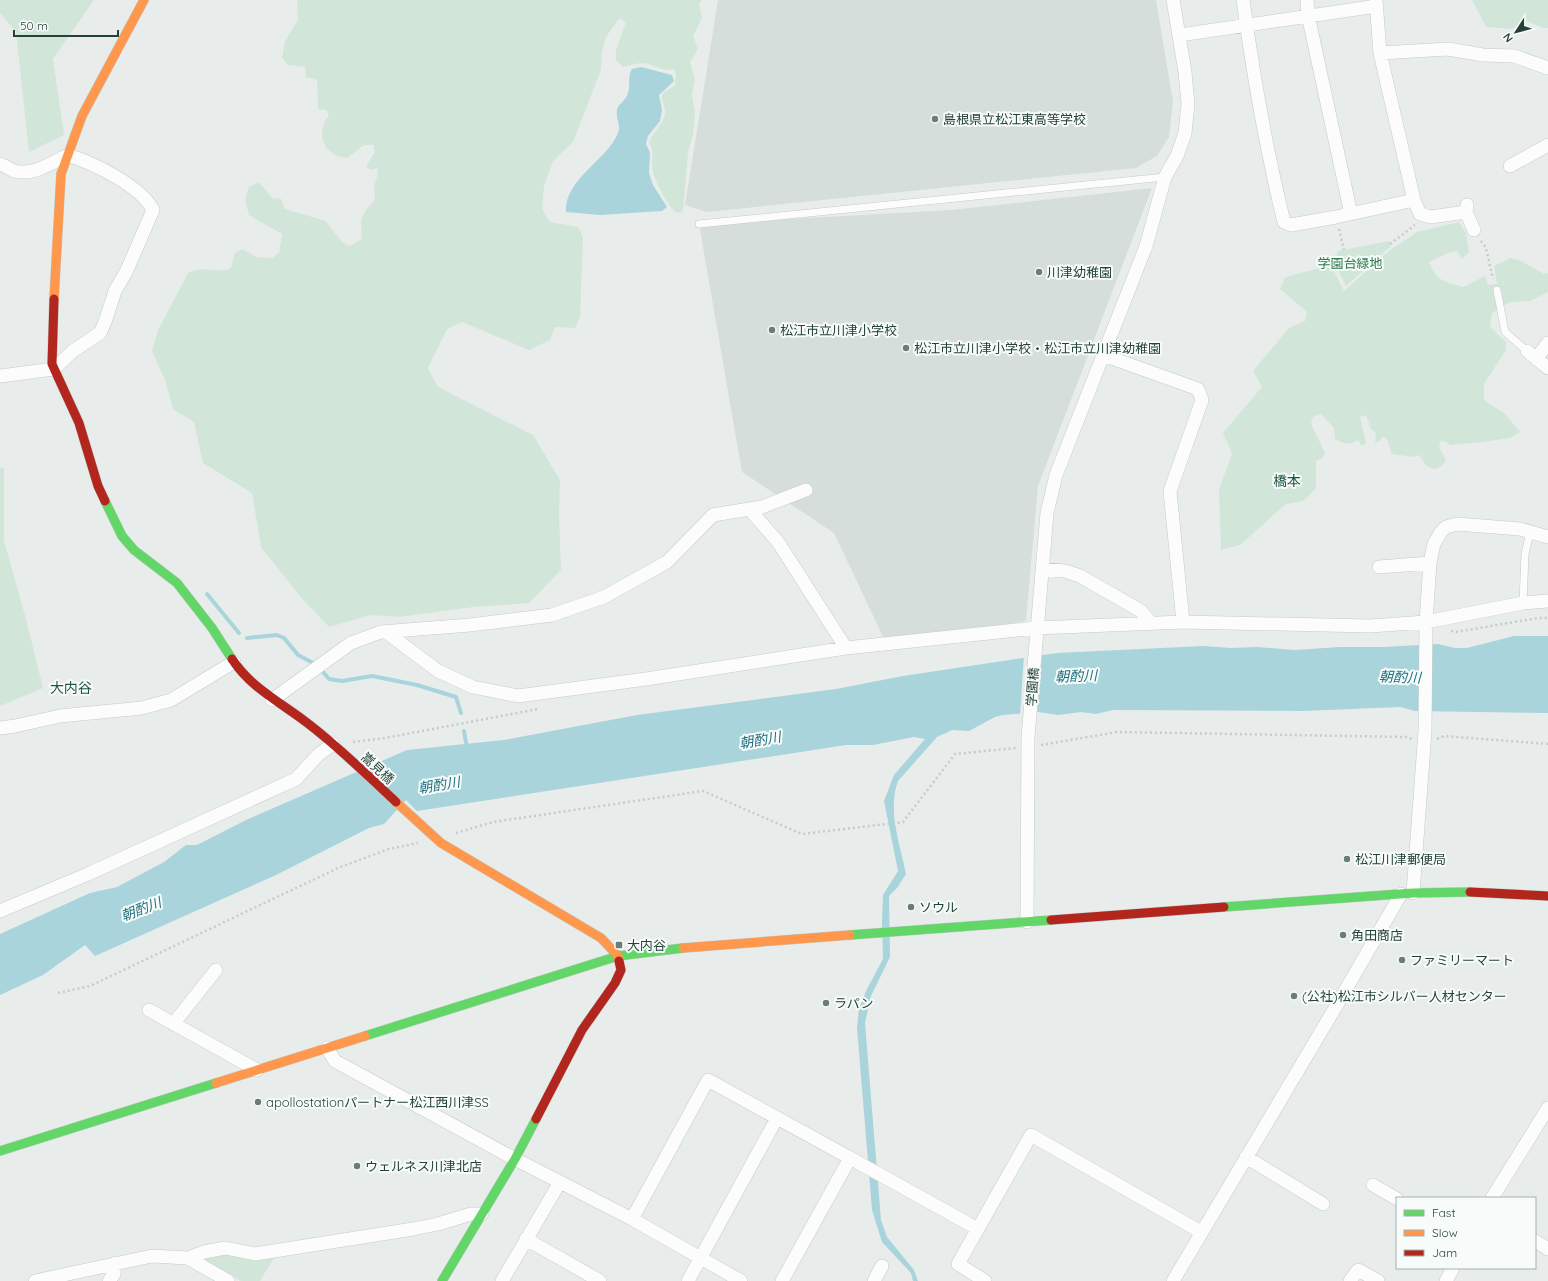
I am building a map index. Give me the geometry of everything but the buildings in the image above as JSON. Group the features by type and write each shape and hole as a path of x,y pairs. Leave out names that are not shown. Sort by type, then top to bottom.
{"street":[{"name":"嵩見橋","path":"144,0 82,116 61,174 56,278 52,318 51,350 54,369 79,423 98,486 122,536 134,550 176,583 212,628 234,662 254,686 272,700 306,722 333,744 433,836 601,938 618,956"},
{"name":"学園橋","path":"1027,922 1028,742 1036,633 1050,494 1056,475 1146,246 1165,177 1178,156 1185,133 1188,104 1180,35 1173,0"},
{"path":"1243,0 1265,132 1284,222 1291,225 1414,200"},
{"path":"1307,0 1308,15 1351,214"},
{"path":"1180,35 1376,3 1380,53 1414,200 1420,214 1431,217 1467,208 1474,230"},
{"path":"1380,53 1425,52 1448,49 1483,54 1514,56 1548,68"},
{"path":"1510,166 1548,145"},
{"path":"0,164 15,171 29,172 44,167 68,155 86,160 120,180 150,203 153,210 127,270 115,291 100,333 73,351 54,369 0,376"},
{"path":"1548,343 1532,355 1548,368"},
{"path":"1103,355 1198,389 1202,400 1170,491 1183,622"},
{"path":"272,700 351,643 386,632 470,625 552,615 604,597 667,562 713,515 762,507 806,490"},
{"path":"749,509 778,542 846,648"},
{"path":"1173,1281 1200,1232 1338,1003 1407,894 1424,745 1426,627 1430,563 1434,544 1441,532 1452,524 1520,529 1548,537"},
{"path":"1379,567 1430,563"},
{"path":"1043,569 1066,571 1080,576 1141,611 1151,623"},
{"path":"386,632 438,671 473,688 518,696 646,679 846,648 1151,623 1183,622 1426,627 1523,603 1548,601"},
{"path":"0,728 60,716 142,708 171,700 234,662"},
{"path":"0,910 88,874 296,779 318,756 333,744"},
{"path":"0,1151 618,956 684,948 1407,894 1484,892 1548,896"},
{"path":"442,1281 514,1159 582,1030 615,983 621,970 618,956"},
{"path":"173,1024 216,970"},
{"path":"149,1010 257,1070"},
{"path":"327,1048 335,1061 514,1159 632,1219 742,1281"},
{"path":"632,1219 708,1080 978,1229"},
{"path":"1493,1197 1548,1108"},
{"path":"688,1281 777,1118"},
{"path":"985,1281 958,1264 1031,1135 1200,1232"},
{"path":"1246,1157 1323,1204"},
{"path":"782,1281 850,1158"},
{"path":"502,1281 560,1182"},
{"path":"1373,1185 1396,1198"},
{"path":"35,1281 152,1256 188,1258 204,1252 224,1248 255,1254 413,1229 438,1224 471,1214 482,1214"},
{"path":"526,1239 600,1281"},
{"path":"1536,1242 1548,1249"},
{"path":"188,1258 223,1280"},
{"path":"109,1281 114,1274 115,1263"},
{"path":"874,1281 882,1266"},
{"path":"1446,1281 1453,1269"},
{"path":"1350,1281 1358,1270 1378,1281"}],"lane":[{"path":"699,224 1165,177"},
{"path":"1497,290 1506,332 1532,355"},
{"path":"1523,603 1525,554 1530,532"}],"path":[{"path":"1390,244 1419,224 1420,214"},
{"path":"1336,217 1344,250"},
{"path":"1474,230 1486,248 1493,279"},
{"path":"1449,631 1456,632 1538,618 1548,618"},
{"path":"333,744 385,738 538,709"},
{"path":"58,992 90,986 338,868 389,849 433,836 493,822 703,791 802,834 903,822 955,754 1028,742 1117,732 1406,737 1424,745 1444,736 1548,744"}],"shaded area":[{"name":"島根県立松江東高等学校","path":"718,0 1156,0 1173,101 1169,137 1157,156 1136,168 707,212 685,205"},
{"name":"松江市立川津小学校・松江市立川津幼稚園","path":"1152,188 1038,486 1026,621 886,643 834,533 742,472 699,224 951,210"}],"green space":[{"path":"0,0 94,0 53,59 64,135 29,152 16,32 0,13"},
{"path":"297,0 702,0 699,4 702,18 693,36 698,49 690,62 695,79 692,95 695,113 693,135 688,152 683,212 675,212 660,190 654,176 652,151 649,143 664,117 665,110 662,94 675,85 676,73 673,69 663,69 645,63 623,67 616,60 616,50 626,22 619,19 606,37 602,52 601,70 573,142 553,161 544,186 542,209 550,222 578,227 583,237 580,317 575,328 555,327 550,340 529,350 462,322 447,329 428,368 438,387 533,435 560,480 559,514 561,570 529,603 474,607 398,617 371,615 329,627 298,594 261,547 252,493 203,463 194,422 173,409 165,380 152,351 158,330 188,273 200,269 226,270 231,268 235,253 242,249 257,257 272,258 279,253 282,234 249,215 245,200 249,187 259,182 272,198 281,199 285,209 326,221 341,241 350,246 362,239 362,218 366,210 375,200 374,186 378,174 377,168 370,170 366,166 375,152 373,145 364,145 347,158 332,153 327,148 322,136 325,122 329,115 326,110 318,109 317,80 306,77 305,67 288,65 282,58 285,41 298,20"},
{"path":"1472,0 1548,0 1548,28 1543,28 1524,20 1512,29 1486,27"},
{"path":"1459,222 1466,233 1469,252 1462,259 1457,251 1450,252 1429,262 1435,274 1442,280 1463,287 1485,276 1488,285 1497,284 1494,266 1511,258 1521,261 1544,274 1548,273 1548,292 1530,301 1510,302 1492,313 1490,327 1506,342 1506,350 1484,384 1484,400 1505,414 1520,432 1510,438 1483,442 1451,445 1441,440 1439,446 1446,461 1442,466 1434,469 1428,466 1419,455 1413,457 1392,454 1387,439 1383,437 1378,442 1375,442 1376,433 1371,429 1366,415 1360,417 1366,442 1364,445 1361,445 1358,440 1349,444 1338,441 1335,439 1334,428 1321,414 1313,417 1311,424 1325,453 1322,458 1316,461 1316,488 1304,501 1286,504 1240,545 1221,550 1219,489 1232,454 1223,433 1262,387 1253,371 1289,328 1305,321 1307,312 1280,289 1285,277 1331,265 1344,291 1389,251 1417,232"},
{"name":"学園台緑地","path":"1389,241 1391,246 1346,286 1334,262 1338,251"},
{"path":"4,467 4,541 26,619 43,688 0,706 0,468"},
{"path":"222,1251 275,1256 260,1281 241,1281 207,1262 204,1258"}],"water":[{"path":"641,67 672,75 674,81 659,95 662,110 660,121 648,136 646,144 650,153 649,173 653,185 667,207 662,211 600,215 566,212 567,201 577,182 609,148 618,134 619,127 617,108 627,96 632,69"},
{"name":"朝酌川","path":"1514,636 1548,636 1548,713 1415,711 1400,707 1303,711 1113,710 1096,714 1081,712 1058,715 1038,712 1003,715 995,717 969,731 952,730 937,737 898,781 895,792 894,815 906,874 897,888 889,896 890,957 871,996 865,1023 881,1220 887,1237 914,1270 918,1281 913,1281 911,1273 882,1242 872,1210 857,1028 859,1009 866,991 883,959 883,895 898,871 884,801 894,775 925,739 914,737 873,745 846,745 417,811 406,800 384,824 369,828 276,875 95,956 85,945 43,975 0,995 0,934 90,893 117,887 164,862 186,845 197,845 246,820 407,750 504,740 637,715 836,689 903,676 1057,653 1203,646 1231,648 1257,647 1295,650 1438,644 1455,648 1467,648"}],"pier":[{"path":"1042,653 1037,714 1020,717 1024,655"}],"waterway":[{"path":"207,594 239,633"},
{"path":"247,638 277,635 284,638 298,655 315,664"},
{"path":"323,672 329,679 342,681 372,676 417,685 456,697 461,713"},
{"path":"464,731 467,748"}],"traffic: fast":[{"path":"105,501 122,536 134,550 177,583 212,628 232,659"},
{"path":"1224,907 1413,893 1470,892"},
{"path":"850,935 1051,920"},
{"path":"365,1036 618,956 683,948"},
{"path":"0,1151 216,1083"},
{"path":"442,1281 515,1159 536,1119"}],"traffic: slow":[{"path":"54,299 61,174 82,116 144,0"},
{"path":"396,802 441,843 601,938 618,956 619,961"},
{"path":"683,948 850,935"},
{"path":"216,1083 365,1036"}],"traffic: jam":[{"path":"54,299 52,364 79,423 98,486 105,501"},
{"path":"232,659 248,678 266,694 306,722 329,741 396,802"},
{"path":"1470,892 1548,896"},
{"path":"1051,920 1224,907"},
{"path":"536,1119 582,1030 615,983 621,970 619,961"}],"place":[{"name":"島根県立松江東高等学校","path":"935,119"},
{"name":"川津幼稚園","path":"1039,272"},
{"name":"松江市立川津小学校","path":"772,330"},
{"name":"松江市立川津小学校・松江市立川津幼稚園","path":"906,348"},
{"name":"松江川津郵便局","path":"1347,859"},
{"name":"ソウル","path":"911,907"},
{"name":"角田商店","path":"1343,935"},
{"name":"大内谷","path":"619,945"},
{"name":"ファミリーマート","path":"1402,960"},
{"name":"(公社)松江市シルバー人材センター","path":"1294,996"},
{"name":"ラパン","path":"826,1003"},
{"name":"apollostationパートナー松江西川津SS","path":"258,1102"},
{"name":"ウェルネス川津北店","path":"357,1166"}],"district":[{"name":"橋本","path":"1287,481"},
{"name":"大内谷","path":"71,688"}]}
